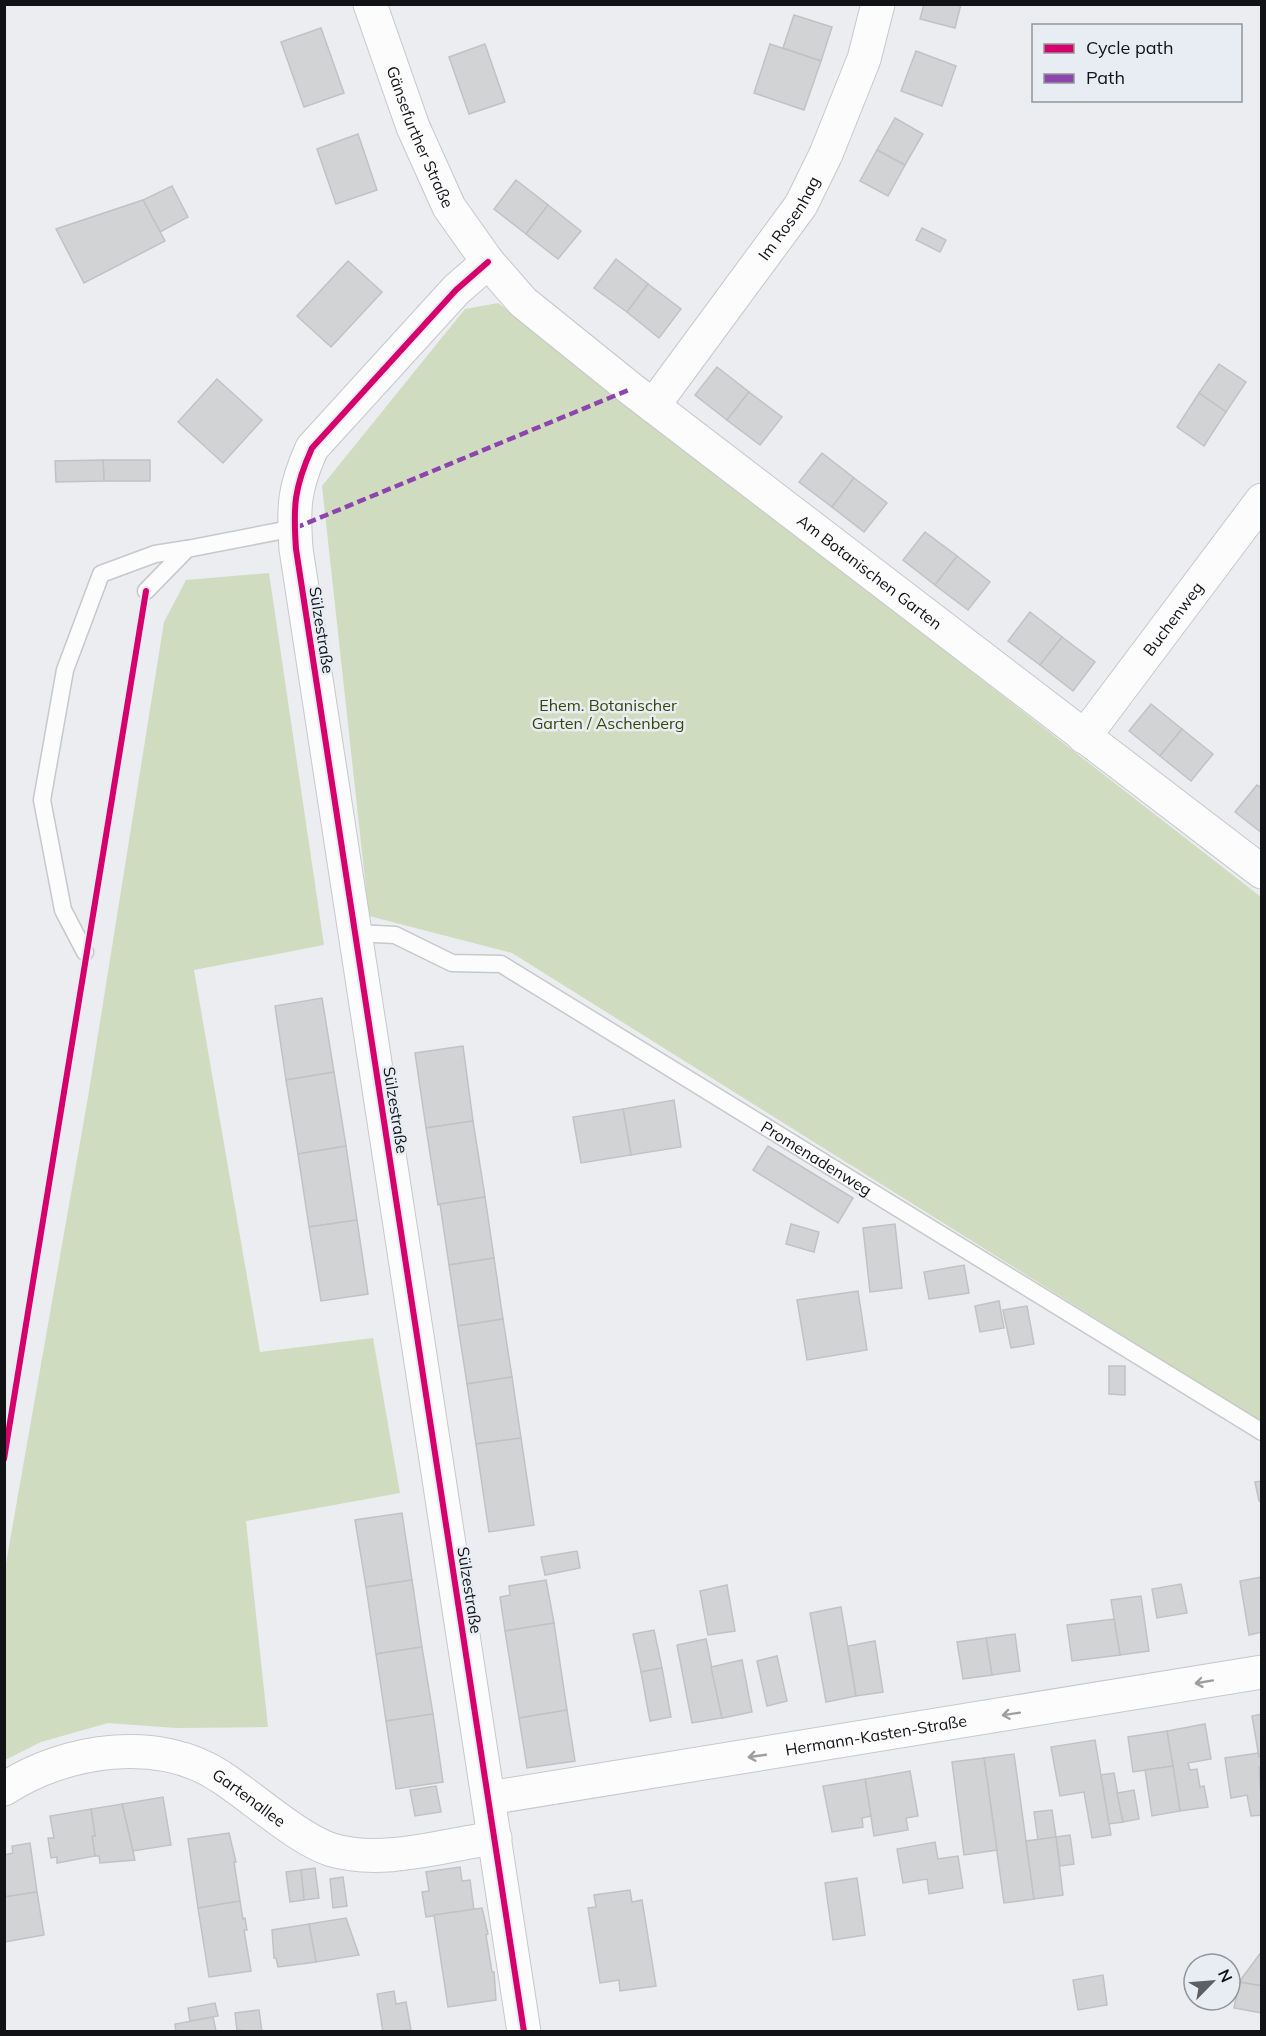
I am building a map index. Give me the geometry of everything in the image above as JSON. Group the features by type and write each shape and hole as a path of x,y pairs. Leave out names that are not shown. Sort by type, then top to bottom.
{"street":[{"name":"Gänsefurther Straße","path":"370,4 431,170 449,207 488,262"},
{"name":"Im Rosenhag","path":"653,406 801,205 826,154 864,59 878,4"},
{"name":"Am Botanischen Garten","path":"488,262 523,302 653,406 1262,872"},
{"name":"Sülzestraße","path":"488,262 456,290 312,448 298,478 294,502 295,528 524,2031"},
{"name":"Buchenweg","path":"1084,737 1262,500"},
{"name":"Hermann-Kasten-Straße","path":"489,1798 1262,1672"},
{"name":"Gartenallee","path":"4,1789 42,1770 85,1757 152,1752 186,1759 219,1775 303,1834 330,1849 360,1856 395,1855 495,1838"}],"lane":[{"path":"85,952 63,910 42,800 65,670 102,574 155,554 295,528"},
{"path":"146,591 187,549"},
{"name":"Promenadenweg","path":"356,933 395,935 452,963 501,964 1262,1432"}],"green space":[{"name":"Ehem. Botanischer Garten / Aschenberg","path":"498,303 1261,897 1261,1422 512,953 369,916 322,486 465,309"},
{"path":"269,573 324,945 194,970 260,1352 373,1338 400,1493 246,1521 268,1727 176,1728 108,1723 41,1742 5,1760 5,1569 88,1097 164,622 186,580"}],"building":[{"path":"924,4 961,4 955,28 920,19"},
{"path":"794,15 832,27 821,61 783,48"},
{"path":"321,28 344,93 304,107 281,42"},
{"path":"485,44 505,102 469,114 449,57"},
{"path":"770,44 821,61 804,110 754,93"},
{"path":"916,51 956,66 942,106 901,91"},
{"path":"895,118 923,134 905,165 877,150"},
{"path":"358,134 377,190 336,204 317,149"},
{"path":"877,150 905,165 888,196 860,181"},
{"path":"516,180 548,205 526,234 494,209"},
{"path":"172,186 188,217 160,232 143,200"},
{"path":"143,200 165,241 84,283 56,229"},
{"path":"548,205 581,231 558,259 526,234"},
{"path":"922,228 946,240 940,252 916,240"},
{"path":"616,259 648,284 627,312 594,288"},
{"path":"348,261 382,292 331,347 297,316"},
{"path":"648,284 681,309 659,338 627,312"},
{"path":"1219,364 1246,382 1226,412 1199,393"},
{"path":"717,367 749,392 727,420 695,395"},
{"path":"217,379 262,420 223,463 178,422"},
{"path":"749,392 782,417 760,445 727,420"},
{"path":"1199,393 1226,412 1204,446 1177,427"},
{"path":"822,453 854,478 832,507 799,482"},
{"path":"103,460 150,460 150,481 104,481"},
{"path":"103,460 104,481 56,482 55,461"},
{"path":"854,478 887,503 864,532 832,507"},
{"path":"925,532 957,556 935,585 903,560"},
{"path":"957,556 990,582 968,610 935,585"},
{"path":"1030,612 1062,637 1040,665 1008,641"},
{"path":"1062,637 1095,662 1073,691 1040,665"},
{"path":"1151,704 1182,729 1160,756 1129,731"},
{"path":"1182,729 1213,754 1191,781 1160,756"},
{"path":"1257,785 1262,788 1262,833 1235,812"},
{"path":"322,998 334,1072 286,1080 275,1006"},
{"path":"463,1046 473,1121 426,1128 415,1053"},
{"path":"334,1072 346,1146 298,1154 286,1080"},
{"path":"674,1100 681,1147 631,1155 623,1109"},
{"path":"623,1109 631,1155 581,1163 573,1117"},
{"path":"473,1121 485,1197 438,1205 426,1128"},
{"path":"346,1146 357,1220 309,1227 298,1154"},
{"path":"768,1146 853,1198 838,1223 753,1170"},
{"path":"485,1197 494,1258 449,1265 440,1204"},
{"path":"357,1220 368,1294 321,1301 309,1227"},
{"path":"791,1224 819,1232 814,1252 786,1244"},
{"path":"895,1224 902,1288 870,1292 863,1228"},
{"path":"494,1258 503,1319 458,1326 449,1265"},
{"path":"964,1265 969,1293 929,1299 924,1272"},
{"path":"858,1291 867,1350 807,1360 797,1300"},
{"path":"999,1301 1004,1328 980,1332 975,1306"},
{"path":"1027,1306 1034,1344 1011,1348 1003,1310"},
{"path":"503,1319 512,1377 467,1384 458,1326"},
{"path":"1109,1366 1125,1366 1125,1395 1109,1394"},
{"path":"512,1377 521,1438 476,1444 467,1384"},
{"path":"521,1438 534,1525 489,1532 476,1444"},
{"path":"1262,1481 1262,1501 1259,1501 1255,1482"},
{"path":"402,1513 412,1580 366,1587 355,1520"},
{"path":"577,1551 580,1568 545,1575 541,1557"},
{"path":"1262,1577 1262,1632 1249,1635 1240,1581"},
{"path":"412,1580 422,1647 376,1654 366,1587"},
{"path":"546,1580 554,1623 505,1631 500,1597 510,1595 509,1586"},
{"path":"1181,1584 1187,1613 1157,1618 1152,1589"},
{"path":"727,1585 735,1631 708,1635 700,1591"},
{"path":"1141,1596 1149,1651 1120,1655 1111,1600"},
{"path":"841,1607 856,1696 826,1702 810,1613"},
{"path":"1114,1619 1120,1655 1072,1661 1067,1625"},
{"path":"554,1623 567,1710 519,1718 505,1631"},
{"path":"654,1630 662,1668 641,1672 633,1634"},
{"path":"1015,1634 1020,1671 992,1675 986,1638"},
{"path":"986,1638 992,1675 963,1679 957,1642"},
{"path":"706,1639 722,1718 692,1723 677,1645"},
{"path":"875,1641 883,1692 856,1696 848,1646"},
{"path":"422,1647 433,1714 386,1721 376,1654"},
{"path":"777,1656 787,1701 767,1706 757,1661"},
{"path":"742,1660 752,1712 722,1718 711,1667"},
{"path":"662,1668 671,1717 650,1721 641,1672"},
{"path":"567,1710 575,1761 527,1768 519,1718"},
{"path":"433,1714 443,1782 396,1789 386,1721"},
{"path":"1262,1714 1262,1756 1259,1757 1252,1716"},
{"path":"1205,1724 1211,1759 1188,1763 1190,1770 1197,1769 1200,1787 1204,1786 1208,1807 1180,1811 1167,1731"},
{"path":"1167,1731 1173,1766 1133,1772 1128,1737"},
{"path":"1095,1740 1111,1835 1092,1838 1084,1792 1060,1796 1051,1747"},
{"path":"1258,1753 1259,1757 1262,1756 1262,1767 1259,1767 1262,1815 1251,1816 1247,1795 1231,1798 1225,1758"},
{"path":"1014,1754 1034,1899 1004,1903 984,1758"},
{"path":"984,1758 997,1850 964,1855 952,1762"},
{"path":"1173,1766 1180,1811 1152,1816 1145,1770"},
{"path":"910,1771 918,1816 906,1818 908,1830 874,1836 865,1779"},
{"path":"1114,1773 1123,1822 1109,1824 1101,1775"},
{"path":"865,1779 871,1816 862,1818 863,1827 832,1832 823,1786"},
{"path":"436,1786 441,1812 415,1816 410,1790"},
{"path":"1134,1790 1139,1819 1123,1822 1117,1793"},
{"path":"163,1797 171,1845 133,1851 122,1804"},
{"path":"122,1804 135,1860 100,1863 99,1856 95,1856 91,1809"},
{"path":"91,1809 95,1856 57,1863 57,1857 51,1858 48,1838 54,1838 50,1816"},
{"path":"1052,1810 1056,1837 1038,1840 1034,1812"},
{"path":"229,1833 236,1862 234,1862 240,1901 198,1908 188,1839"},
{"path":"1070,1835 1074,1864 1060,1866 1056,1837"},
{"path":"1056,1837 1063,1895 1034,1899 1026,1841"},
{"path":"935,1842 938,1859 958,1856 963,1888 929,1894 927,1879 903,1883 897,1849"},
{"path":"30,1843 37,1892 4,1897 4,1855 13,1853 12,1846"},
{"path":"460,1867 462,1881 470,1880 474,1910 426,1917 422,1892 429,1891 426,1872"},
{"path":"315,1868 319,1898 304,1900 301,1870"},
{"path":"301,1870 304,1900 290,1902 286,1872"},
{"path":"343,1877 347,1906 333,1908 330,1879"},
{"path":"857,1878 865,1935 833,1940 825,1883"},
{"path":"630,1890 632,1902 642,1900 656,1986 620,1991 619,1980 600,1983 588,1908 596,1907 594,1895"},
{"path":"37,1892 44,1935 4,1942 4,1897"},
{"path":"240,1901 247,1930 244,1930 251,1971 209,1977 198,1908"},
{"path":"482,1908 488,1934 486,1935 492,1972 494,1972 496,2000 448,2007 434,1915"},
{"path":"346,1918 359,1955 316,1962 309,1924"},
{"path":"309,1924 316,1962 278,1967 276,1958 274,1958 272,1930"},
{"path":"1262,1951 1262,1986 1242,1983 1242,1978"},
{"path":"1103,1975 1107,2005 1078,2010 1073,1980"},
{"path":"1242,1983 1262,1986 1262,2013 1242,2009"},
{"path":"394,1991 396,2004 406,2002 411,2030 383,2032 377,1994"},
{"path":"215,2003 218,2016 190,2021 188,2008"},
{"path":"259,2010 262,2032 237,2030 235,2013"},
{"path":"213,2017 216,2031 176,2032 175,2024"}],"marked path":[{"path":"295,528 631,389"}],"cycle path":[{"path":"488,262 456,290 312,448 298,486 295,521 296,549 524,2032"},
{"path":"4,1459 146,591"}]}
